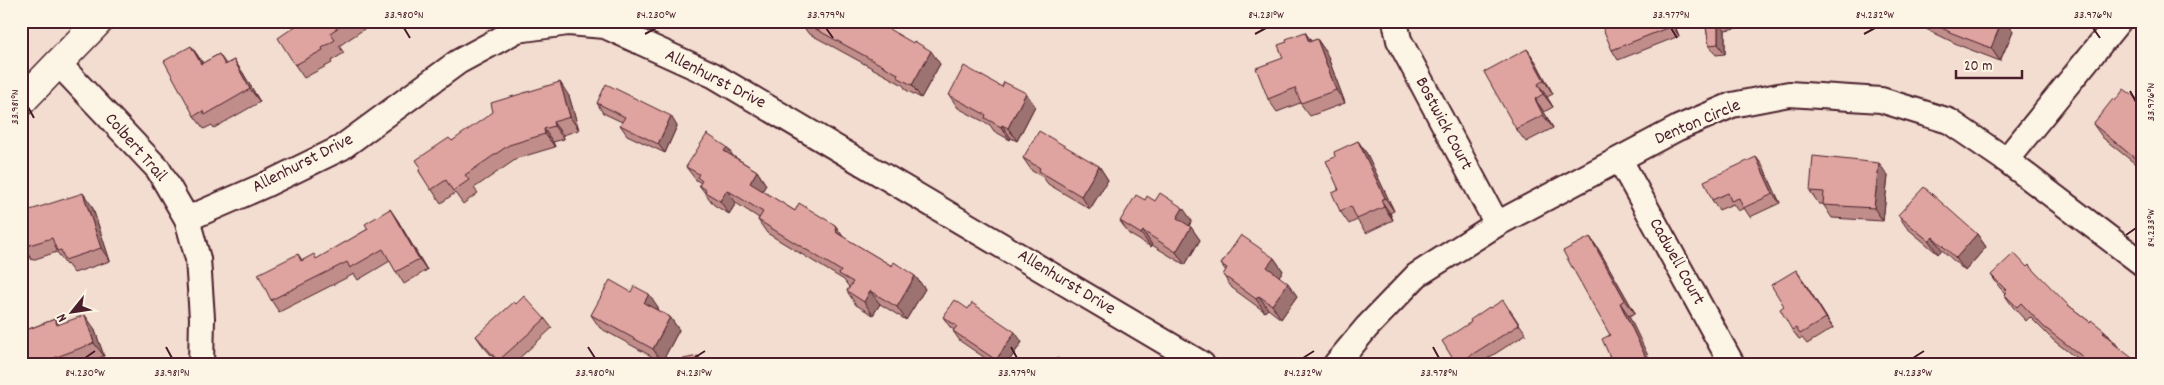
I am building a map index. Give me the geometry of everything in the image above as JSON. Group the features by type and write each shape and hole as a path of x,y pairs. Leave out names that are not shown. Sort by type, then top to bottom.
{"street":[{"path":"21,102 99,21"},
{"name":"Bostwick Court","path":"1395,21 1399,40 1497,224"},
{"path":"2006,160 2120,21"},
{"name":"Allenhurst Drive","path":"187,219 265,185 341,148 458,62 517,30 568,23 605,26 714,75 1202,364"},
{"name":"Colbert Trail","path":"58,63 158,169 187,219 198,259 202,318 201,364"},
{"name":"Denton Circle","path":"1336,364 1367,326 1417,275 1497,224 1678,128 1732,105 1789,94 1881,100 1949,121 2006,160 2143,264"},
{"name":"Cadwell Court","path":"1620,160 1732,364"}],"building":[{"path":"303,21 348,21 330,33 335,40 322,48 323,50 295,65 278,38"},
{"path":"801,21 875,21 931,51 912,85 897,77 898,74"},
{"path":"1608,21 1670,21 1672,26 1612,50 1601,24"},
{"path":"1705,21 1718,21 1718,44 1709,45"},
{"path":"1927,21 2002,21 1991,48"},
{"path":"1305,32 1309,42 1317,39 1336,90 1301,103 1295,88 1268,99 1256,68 1283,58 1278,45 1287,42 1286,39"},
{"path":"191,46 201,64 219,54 225,65 234,60 250,89 205,115 203,111 194,116 164,61"},
{"path":"1527,49 1544,80 1538,84 1543,94 1535,99 1543,115 1516,129 1484,72"},
{"path":"964,66 1002,87 1004,82 1026,93 1008,128 1002,125 1001,127 985,118 986,115 949,95"},
{"path":"560,82 570,117 553,122 554,126 544,129 545,134 509,145 465,175 469,180 453,191 446,180 431,190 419,171 420,166 416,160 449,138 452,141 493,112 491,103"},
{"path":"606,84 671,116 658,144 620,125 625,117 597,103"},
{"path":"2124,89 2143,103 2143,165 2093,124 2113,99 2115,101"},
{"path":"1039,131 1099,166 1081,196 1039,171 1040,168 1023,158"},
{"path":"707,134 727,147 724,151 757,171 750,183 795,211 799,203 835,225 837,233 892,266 894,262 915,276 897,307 870,291 864,302 847,291 853,282 839,274 841,271 758,220 763,212 727,190 720,201 705,192 706,190 699,185 702,181 697,177 699,174 686,167"},
{"path":"1358,141 1385,198 1381,200 1384,207 1357,219 1351,206 1340,211 1332,193 1339,190 1326,161 1335,157 1334,152"},
{"path":"1813,156 1879,163 1874,208 1823,205 1824,192 1810,191"},
{"path":"1756,157 1773,194 1743,208 1739,198 1731,201 1728,193 1712,200 1704,181"},
{"path":"1924,187 1977,234 1956,258 1933,237 1929,241 1898,215"},
{"path":"83,193 101,248 65,260 61,250 57,251 52,238 23,247 21,243 21,213"},
{"path":"1160,193 1183,208 1177,218 1191,227 1176,252 1143,231 1141,234 1120,221 1136,195 1145,200 1147,196 1155,201"},
{"path":"390,209 419,259 396,272 383,249 350,268 347,262 271,300 258,274 298,254 301,261 314,254 316,259 368,229 365,224"},
{"path":"1241,235 1274,258 1267,267 1288,283 1272,305 1259,296 1256,299 1223,275 1227,268 1221,264"},
{"path":"1590,237 1625,300 1620,303 1649,364 1601,364 1600,362 1610,357 1602,339 1610,335 1563,251"},
{"path":"2014,253 2027,267 2029,265 2068,305 2105,331 2103,333 2114,341 2113,343 2136,361 2134,364 2078,364 2083,357 2044,327 2021,303 2017,307 2004,294 2007,291 1991,275"},
{"path":"1796,270 1826,318 1800,334 1796,328 1792,330 1780,309 1784,306 1771,285"},
{"path":"610,280 631,292 634,286 649,294 644,303 670,317 653,349 591,315"},
{"path":"524,296 545,319 498,361 476,336 514,302 516,304"},
{"path":"955,300 968,309 972,303 1015,332 996,360 953,331 957,326 943,317"},
{"path":"1503,300 1519,325 1456,364 1442,341 1471,322 1470,320 1489,307"},
{"path":"85,315 94,343 38,364 26,364 21,350 21,332 55,319 57,325"},
{"path":"698,356 700,364 669,364 669,362"},
{"path":"1057,358 1065,364 1053,364"}]}
